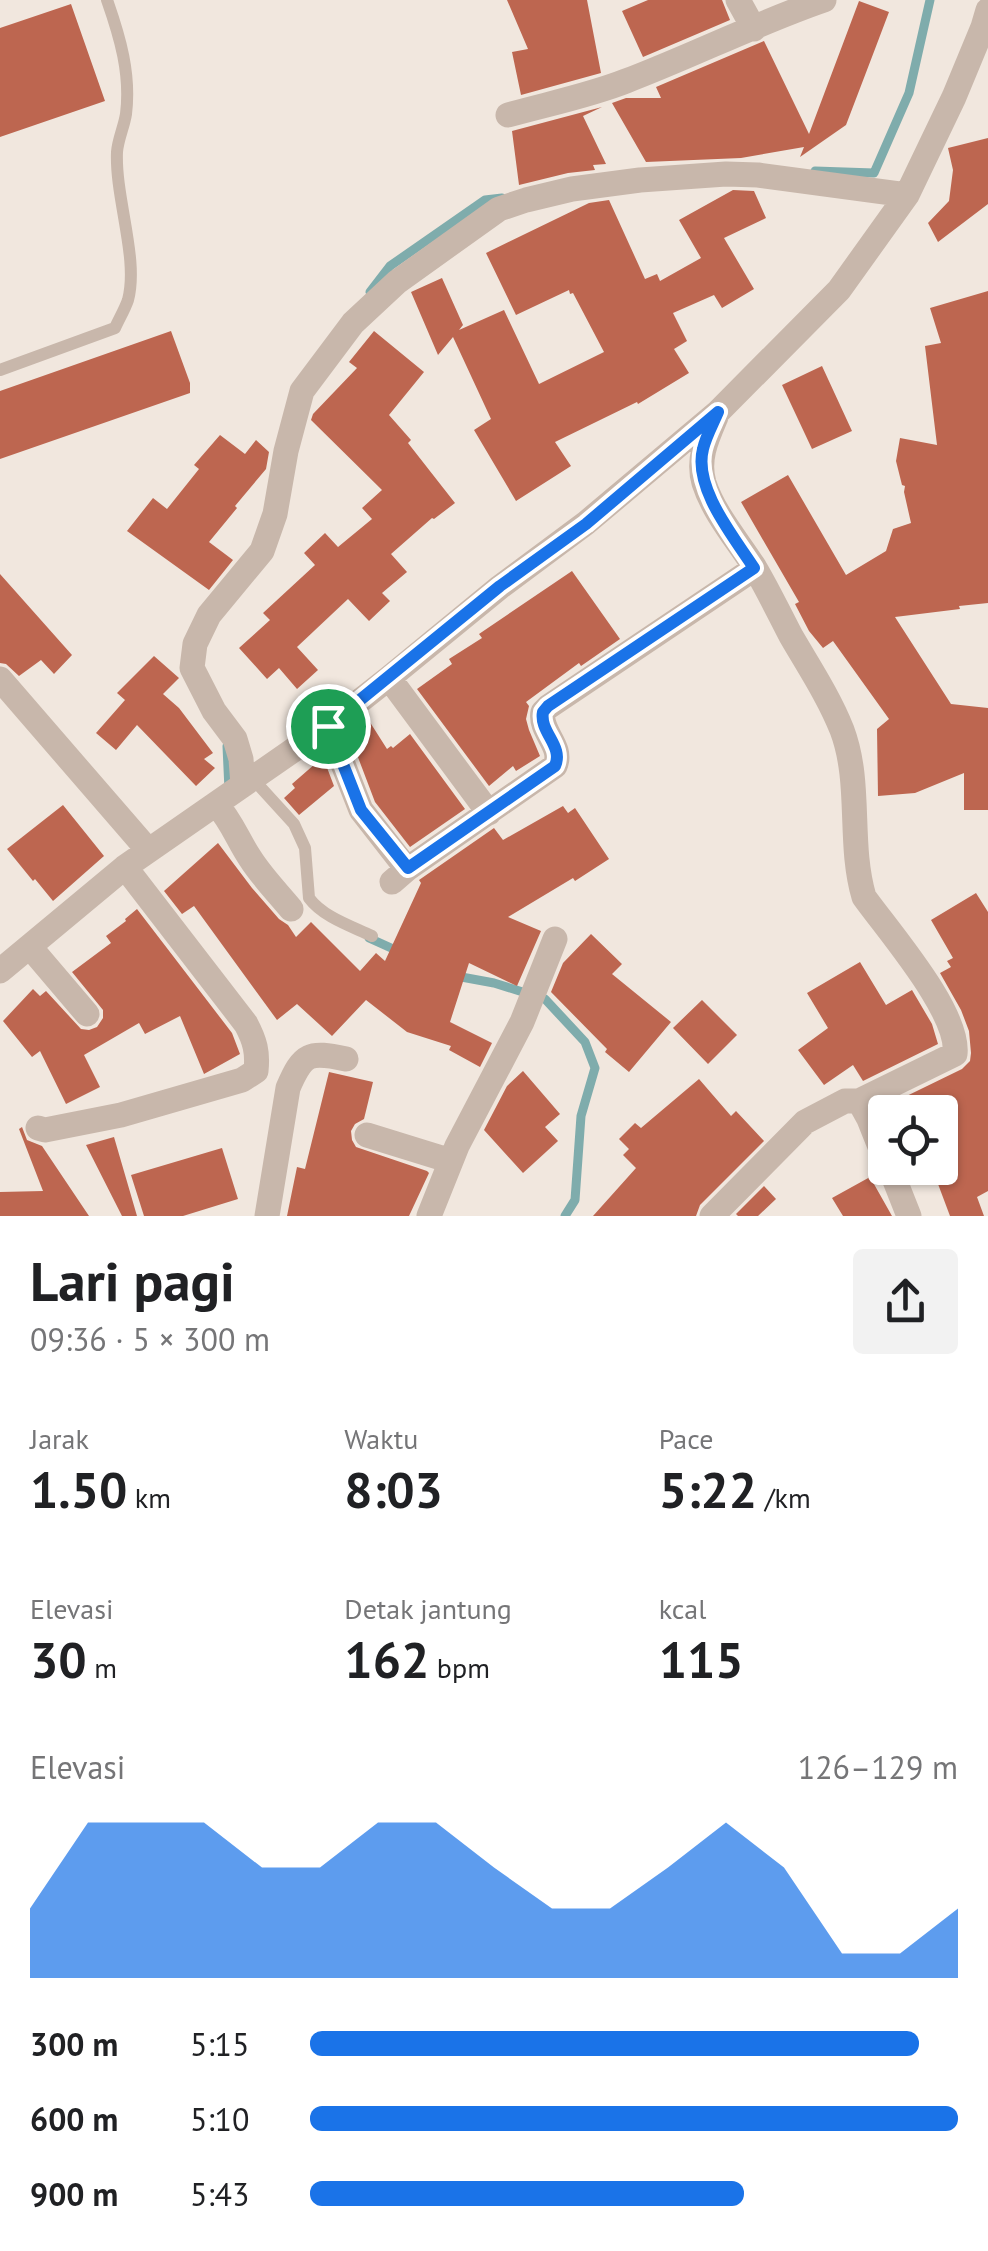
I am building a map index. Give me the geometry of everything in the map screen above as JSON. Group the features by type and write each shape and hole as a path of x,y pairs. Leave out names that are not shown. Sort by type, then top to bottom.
{"street":[{"path":"738,0 754,29"},
{"path":"508,115 620,84 824,0"},
{"path":"2,964 30,946 125,866 328,726 500,586 586,524 718,412 839,290 908,194 948,111 988,10"},
{"path":"248,782 235,739 214,711 192,668 195,644 209,615 262,550 275,514 302,391 353,323 397,282 499,210 572,189 726,174 908,194"},
{"path":"712,1216 806,1122 845,1100 859,1101 955,1054 956,1045 940,1003 864,897 858,876 850,765 842,731 814,674 703,482 703,449 718,412"},
{"path":"328,726 361,810 400,875 555,766 558,752 542,724 543,712 754,568"},
{"path":"389,678 489,813"},
{"path":"0,679 148,850"},
{"path":"216,804 228,816 262,876 290,908"},
{"path":"38,1128 46,1130 122,1116 242,1080 256,1072 256,1042 246,1024 125,866"},
{"path":"429,1216 451,1161 522,1022 555,939"},
{"path":"30,946 87,1014"},
{"path":"267,1216 288,1088 295,1072 302,1060 312,1055 346,1058"},
{"path":"859,1101 868,1116"},
{"path":"367,1135 451,1161"},
{"path":"897,1185 909,1216"}],"lane":[{"path":"0,370 114,328 128,300 131,269 118,187 117,149 126,114 126,80 122,43 107,0"},
{"path":"248,782 294,824 305,848 309,898 313,904 372,936"}],"building":[{"path":"507,0 587,0 601,73 521,95 512,52 528,49"},
{"path":"648,0 722,0 730,20 643,57 622,11"},
{"path":"859,1 889,12 846,125 800,157 804,147 741,158 646,162 612,103 626,98 661,98 656,87 764,41 809,134"},
{"path":"71,4 105,101 0,137 0,28"},
{"path":"602,107 583,116 606,164 593,165 595,170 519,185 512,131"},
{"path":"988,138 988,204 938,242 928,223 949,201 953,170 948,148"},
{"path":"733,190 754,191 766,218 724,238 754,289 722,308 714,295 673,313 687,341 674,349 689,373 638,404 555,442 571,466 516,501 474,430 491,419 453,337 438,355 411,292 442,278 463,325 459,330 504,310 539,384 604,352 569,290 516,315 486,253 589,203 609,200 645,279 657,274 660,281 701,258 679,220"},
{"path":"988,291 988,603 895,617 951,704 988,708 988,810 964,810 964,773 915,793 878,796 877,729 889,719 833,641 823,648 809,631 795,604 799,602 741,502 788,475 846,575 886,551 893,529 911,523 896,461 900,438 937,445 925,346 941,343 930,308"},
{"path":"171,331 190,393 0,459 0,391"},
{"path":"374,331 424,372 389,415 455,503 391,554 407,572 382,593 390,601 369,621 348,599 297,647 318,670 297,689 279,668 267,679 239,648 270,620 263,613 315,565 304,553 325,533 338,547 372,519 362,508 382,490 311,420 357,368 349,362"},
{"path":"822,366 852,431 812,449 782,385"},
{"path":"220,435 245,454 256,440 269,452 266,469 209,542 233,560 209,590 127,531 153,498 167,509 199,469 194,465"},
{"path":"572,571 620,639 526,702 526,719 540,756 516,771 513,766 489,786 417,689 452,664 449,659 482,638 479,634"},
{"path":"0,574 72,655 54,674 41,660 19,676 0,663"},
{"path":"154,656 179,678 163,694 179,708 213,753 204,759 215,768 196,786 137,725 116,750 96,733 125,700 117,693"},
{"path":"366,716 387,749 410,734 465,809 410,847 375,802 348,731"},
{"path":"323,757 334,786 299,815 284,798 295,788 292,784"},
{"path":"63,805 104,856 53,901 7,849"},
{"path":"563,806 568,813 575,808 609,859 508,917 541,931 517,986 469,963 450,1022 492,1043 480,1067 449,1050 451,1046 407,1032 366,1000 332,1036 297,1004 277,1020 194,906 182,914 164,891 218,843 296,937 311,922 360,971 376,953 385,961 421,883 419,880 494,828 503,840"},
{"path":"976,893 988,912 988,1191 977,1197 984,1216 950,1216 938,1185 958,1185 958,1095 909,1095 962,1069 970,1061 969,1031 940,973 951,967 947,961 953,958 931,920"},
{"path":"137,909 232,1033 240,1054 204,1074 180,1016 145,1034 139,1023 84,1055 100,1087 66,1104 40,1051 32,1057 3,1021 33,989 40,996 46,991 81,1029 97,1027 103,1010 72,972 111,943 106,936"},
{"path":"591,934 622,964 612,974 671,1022 629,1072 605,1052 607,1049 551,992 563,963"},
{"path":"860,962 886,1005 912,990 932,1024 938,1044 863,1081 853,1065 824,1085 798,1050 828,1028 807,993"},
{"path":"702,1000 737,1035 708,1064 673,1028"},
{"path":"523,1071 560,1114 545,1127 558,1141 523,1173 484,1130 507,1086"},
{"path":"329,1072 373,1082 364,1119 351,1131 356,1147 429,1173 409,1216 287,1216 297,1167 305,1169"},
{"path":"699,1079 731,1116 736,1111 764,1141 700,1205 696,1216 593,1216 636,1168 623,1155 629,1149 619,1139 635,1123 641,1128"},
{"path":"22,1127 27,1140 42,1146 89,1216 0,1216 0,1192 43,1191 19,1129"},
{"path":"114,1137 137,1216 122,1216 86,1145"},
{"path":"222,1148 238,1199 183,1216 144,1216 131,1175"},
{"path":"868,1178 868,1185 875,1185 892,1216 843,1216 832,1198"},
{"path":"764,1186 776,1199 758,1216 738,1216 736,1214"}],"waterway":[{"path":"815,171 874,173 909,93 930,0"},
{"path":"370,292 390,266 485,200 502,198"},
{"path":"227,746 229,790"},
{"path":"369,938 400,952"},
{"path":"456,976 545,999 585,1042 595,1068 581,1116 575,1200 565,1216"}],"route":[{"path":"718,412 703,449 703,482 754,568 548,706 542,724 558,752 555,766 408,868 361,810 328,726 500,586 586,524 718,412"}]}
